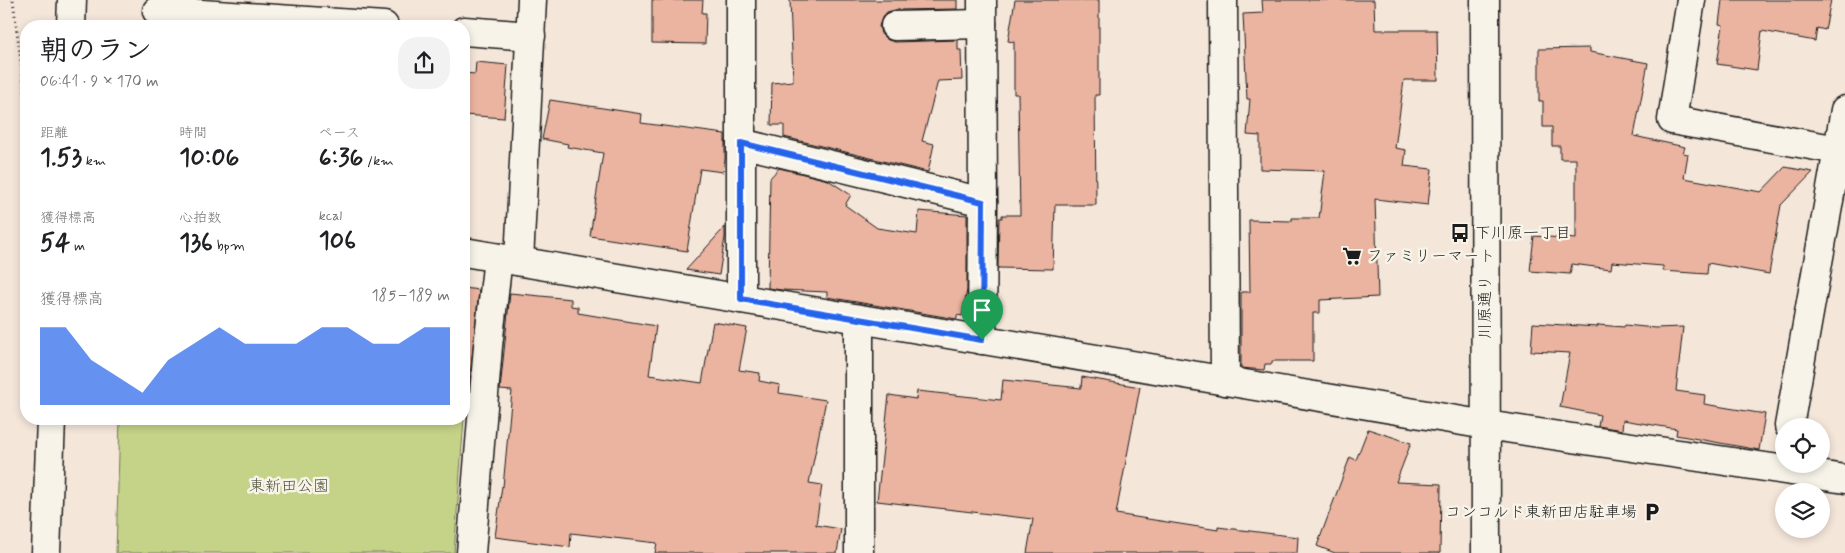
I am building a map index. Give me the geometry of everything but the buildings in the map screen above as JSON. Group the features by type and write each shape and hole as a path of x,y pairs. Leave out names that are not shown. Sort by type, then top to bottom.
{"street":[{"path":"71,20 72,0"},
{"path":"474,553 488,346 508,259 531,36 532,0"},
{"path":"741,0 741,299"},
{"path":"1223,0 1225,381"},
{"name":"川原通り","path":"1484,0 1486,553"},
{"path":"1692,0 1672,120 1838,150"},
{"path":"896,26 982,12 982,340"},
{"path":"157,13 279,20"},
{"path":"470,32 531,36"},
{"path":"1790,418 1845,110"},
{"path":"741,143 983,202"},
{"path":"470,253 1486,425 1775,461"},
{"path":"859,553 860,319"},
{"path":"46,553 51,425"},
{"path":"1823,473 1845,479"}],"path":[{"path":"13,0 20,54"}],"green space":[{"name":"東新田公園","path":"120,425 464,425 454,553 116,553"}],"place":[{"name":"下川原一丁目","path":"1460,233"},
{"name":"ファミリーマート","path":"1352,256"},
{"name":"コンコルド東新田店駐車場","path":"1652,512"}],"route":[{"path":"741,143 983,202 982,340 741,299 741,143"}]}
